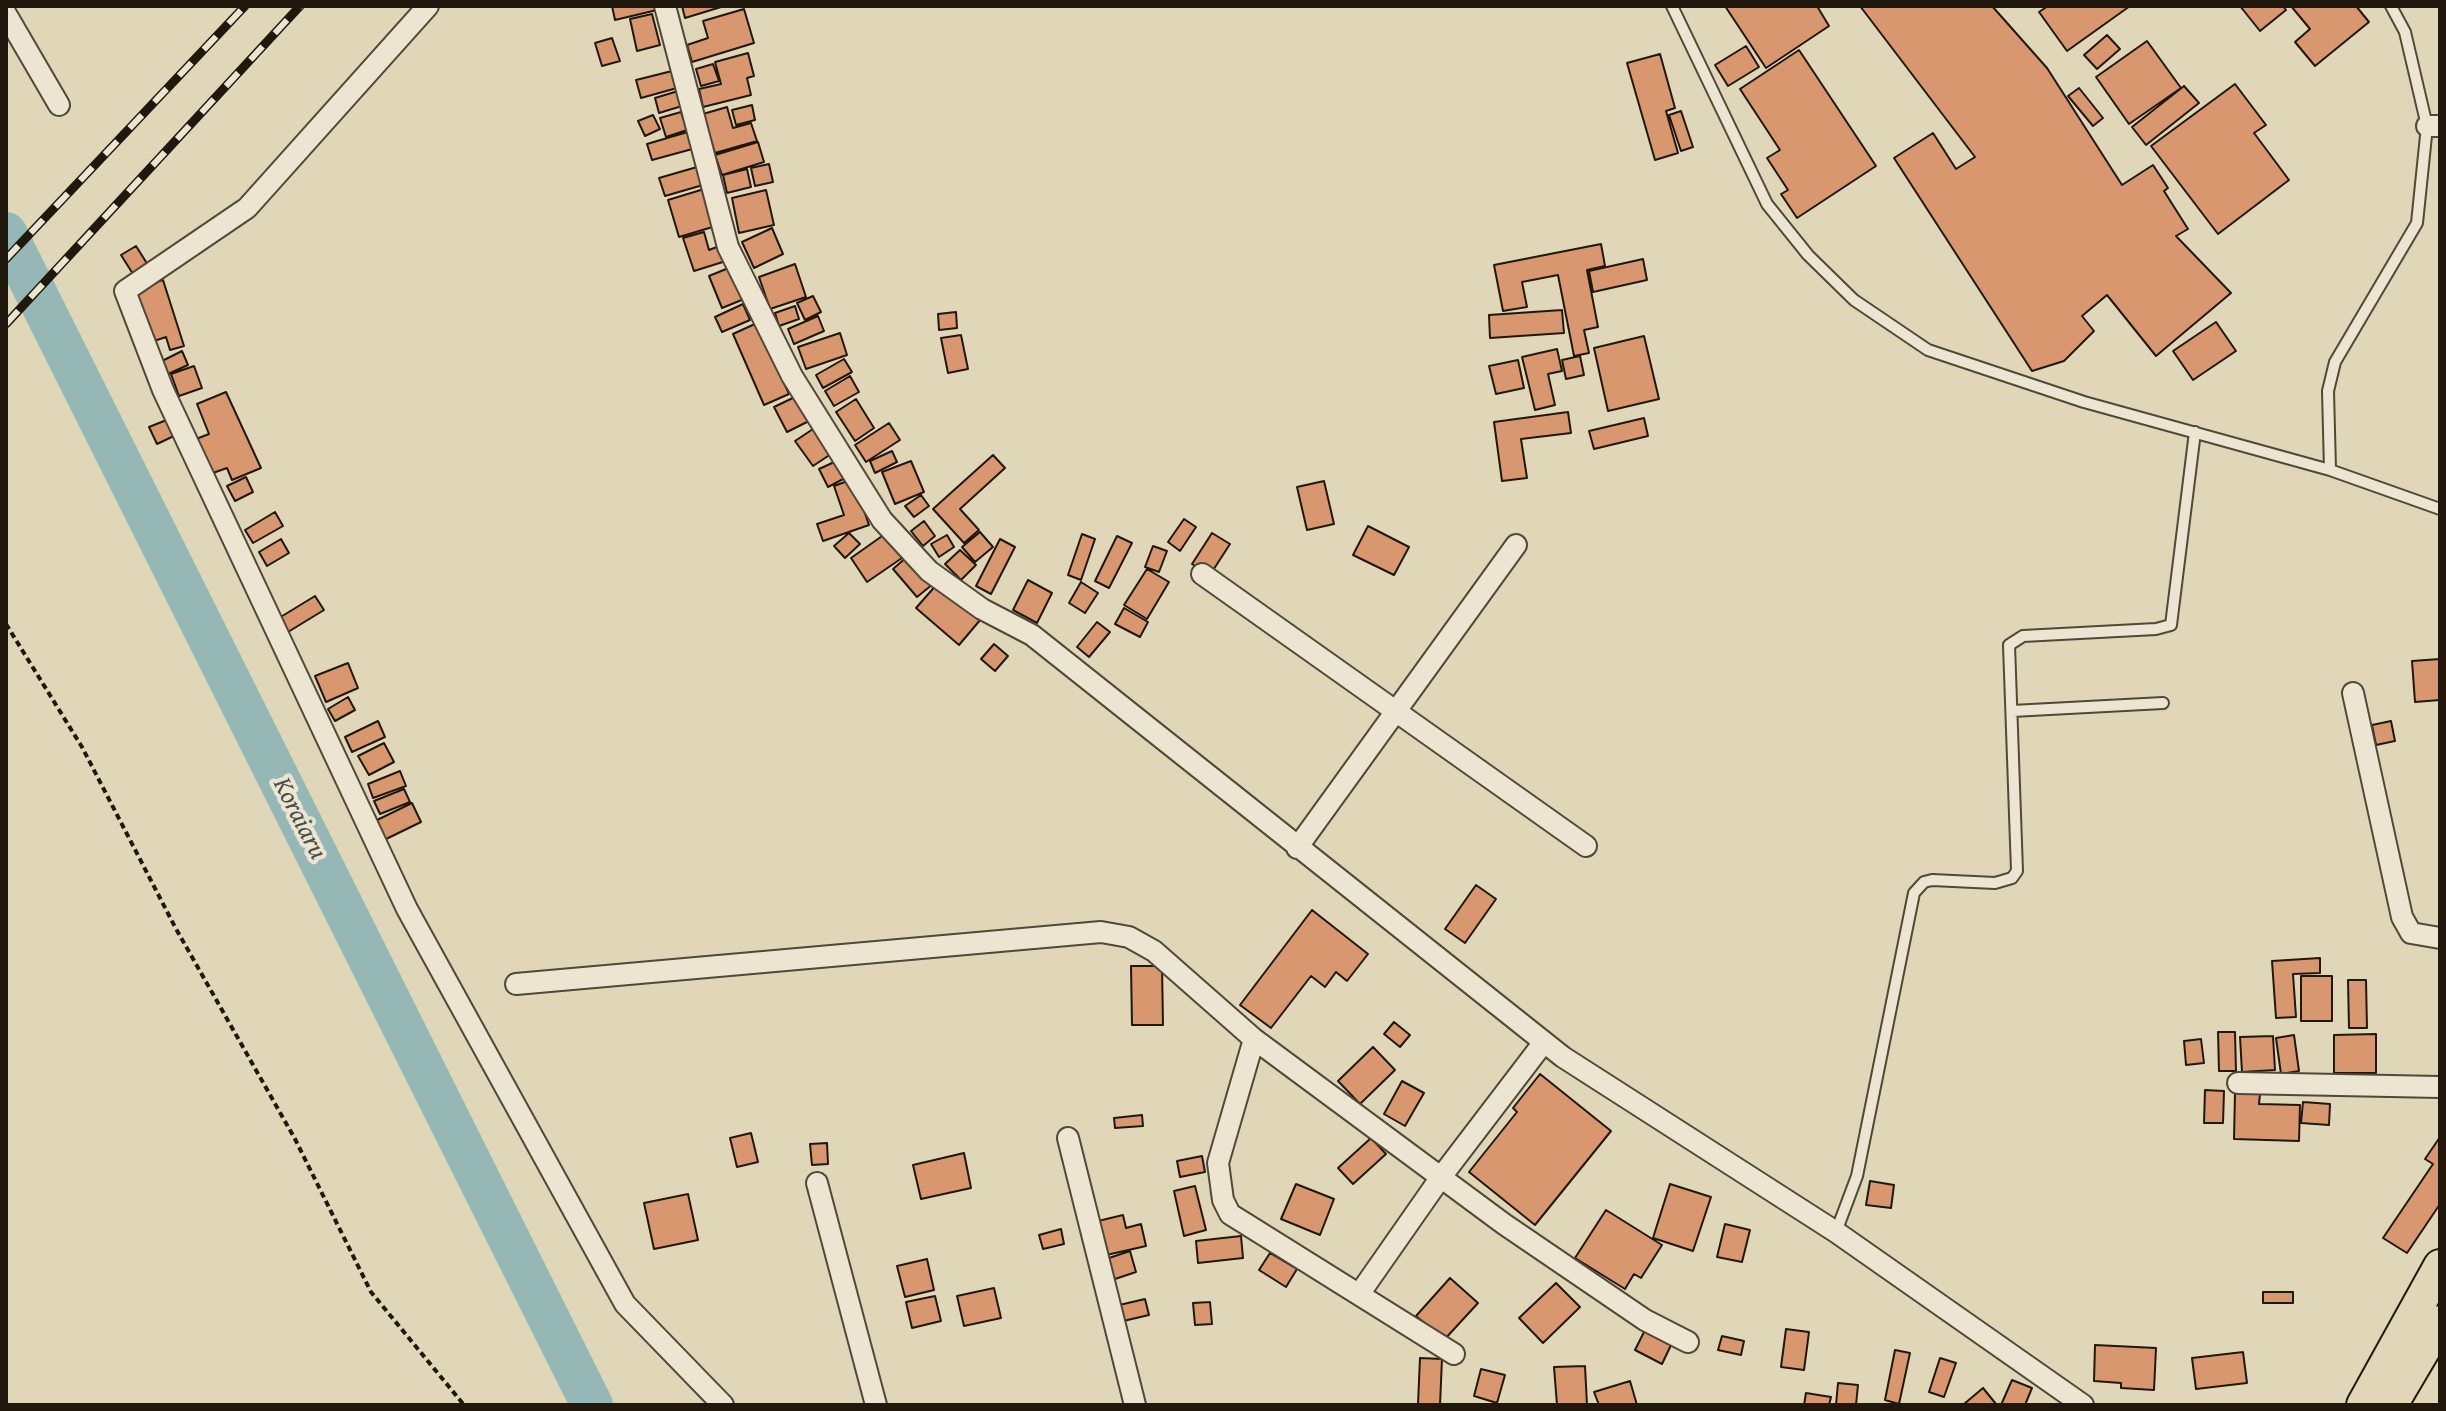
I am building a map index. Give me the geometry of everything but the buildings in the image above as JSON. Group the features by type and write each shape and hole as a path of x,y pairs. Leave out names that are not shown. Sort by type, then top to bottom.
{"main road":[{"path":"2363,1405 2440,1266"},
{"path":"2391,1405 2440,1322"}],"street":[{"path":"428,6 247,208 125,291 163,390 414,922 625,1304 723,1405"},
{"path":"665,6 728,247 792,376 882,520 929,571 982,609 1032,635 1544,1042 1836,1232 2083,1405"},
{"path":"6,14 59,105"},
{"path":"1297,848 1516,545"},
{"path":"1202,574 1586,846"},
{"path":"2353,693 2402,917 2411,933 2440,938"},
{"path":"516,984 1101,932 1129,937 1154,951 1254,1039 1441,1177 1645,1320 1688,1342"},
{"path":"1254,1039 1218,1163 1223,1200 1230,1214 1243,1226 1360,1293 1454,1354"},
{"path":"1360,1293 1441,1177 1544,1042"},
{"path":"2238,1083 2440,1087"},
{"path":"1068,1138 1135,1405"},
{"path":"817,1183 876,1405"}],"lane":[{"path":"1672,6 1767,204 1808,255 1854,300 1928,350 2084,402 2330,470 2440,509"},
{"path":"2330,470 2328,391 2335,362 2417,223 2433,126 2405,32 2391,6"},
{"path":"1836,1232 1857,1176 1914,893 1924,882 1932,880 1995,883 2012,878 2017,871 2008,653 2016,638 2171,625 2195,432"},
{"path":"2012,711 2163,703"}],"path":[{"path":"6,624 82,747 175,927 295,1139 371,1292 464,1405"}],"waterway":[{"name":"Koraiaru","path":"6,233 592,1405"}],"railway":[{"path":"6,259 245,6"},
{"path":"6,324 300,6"}]}
